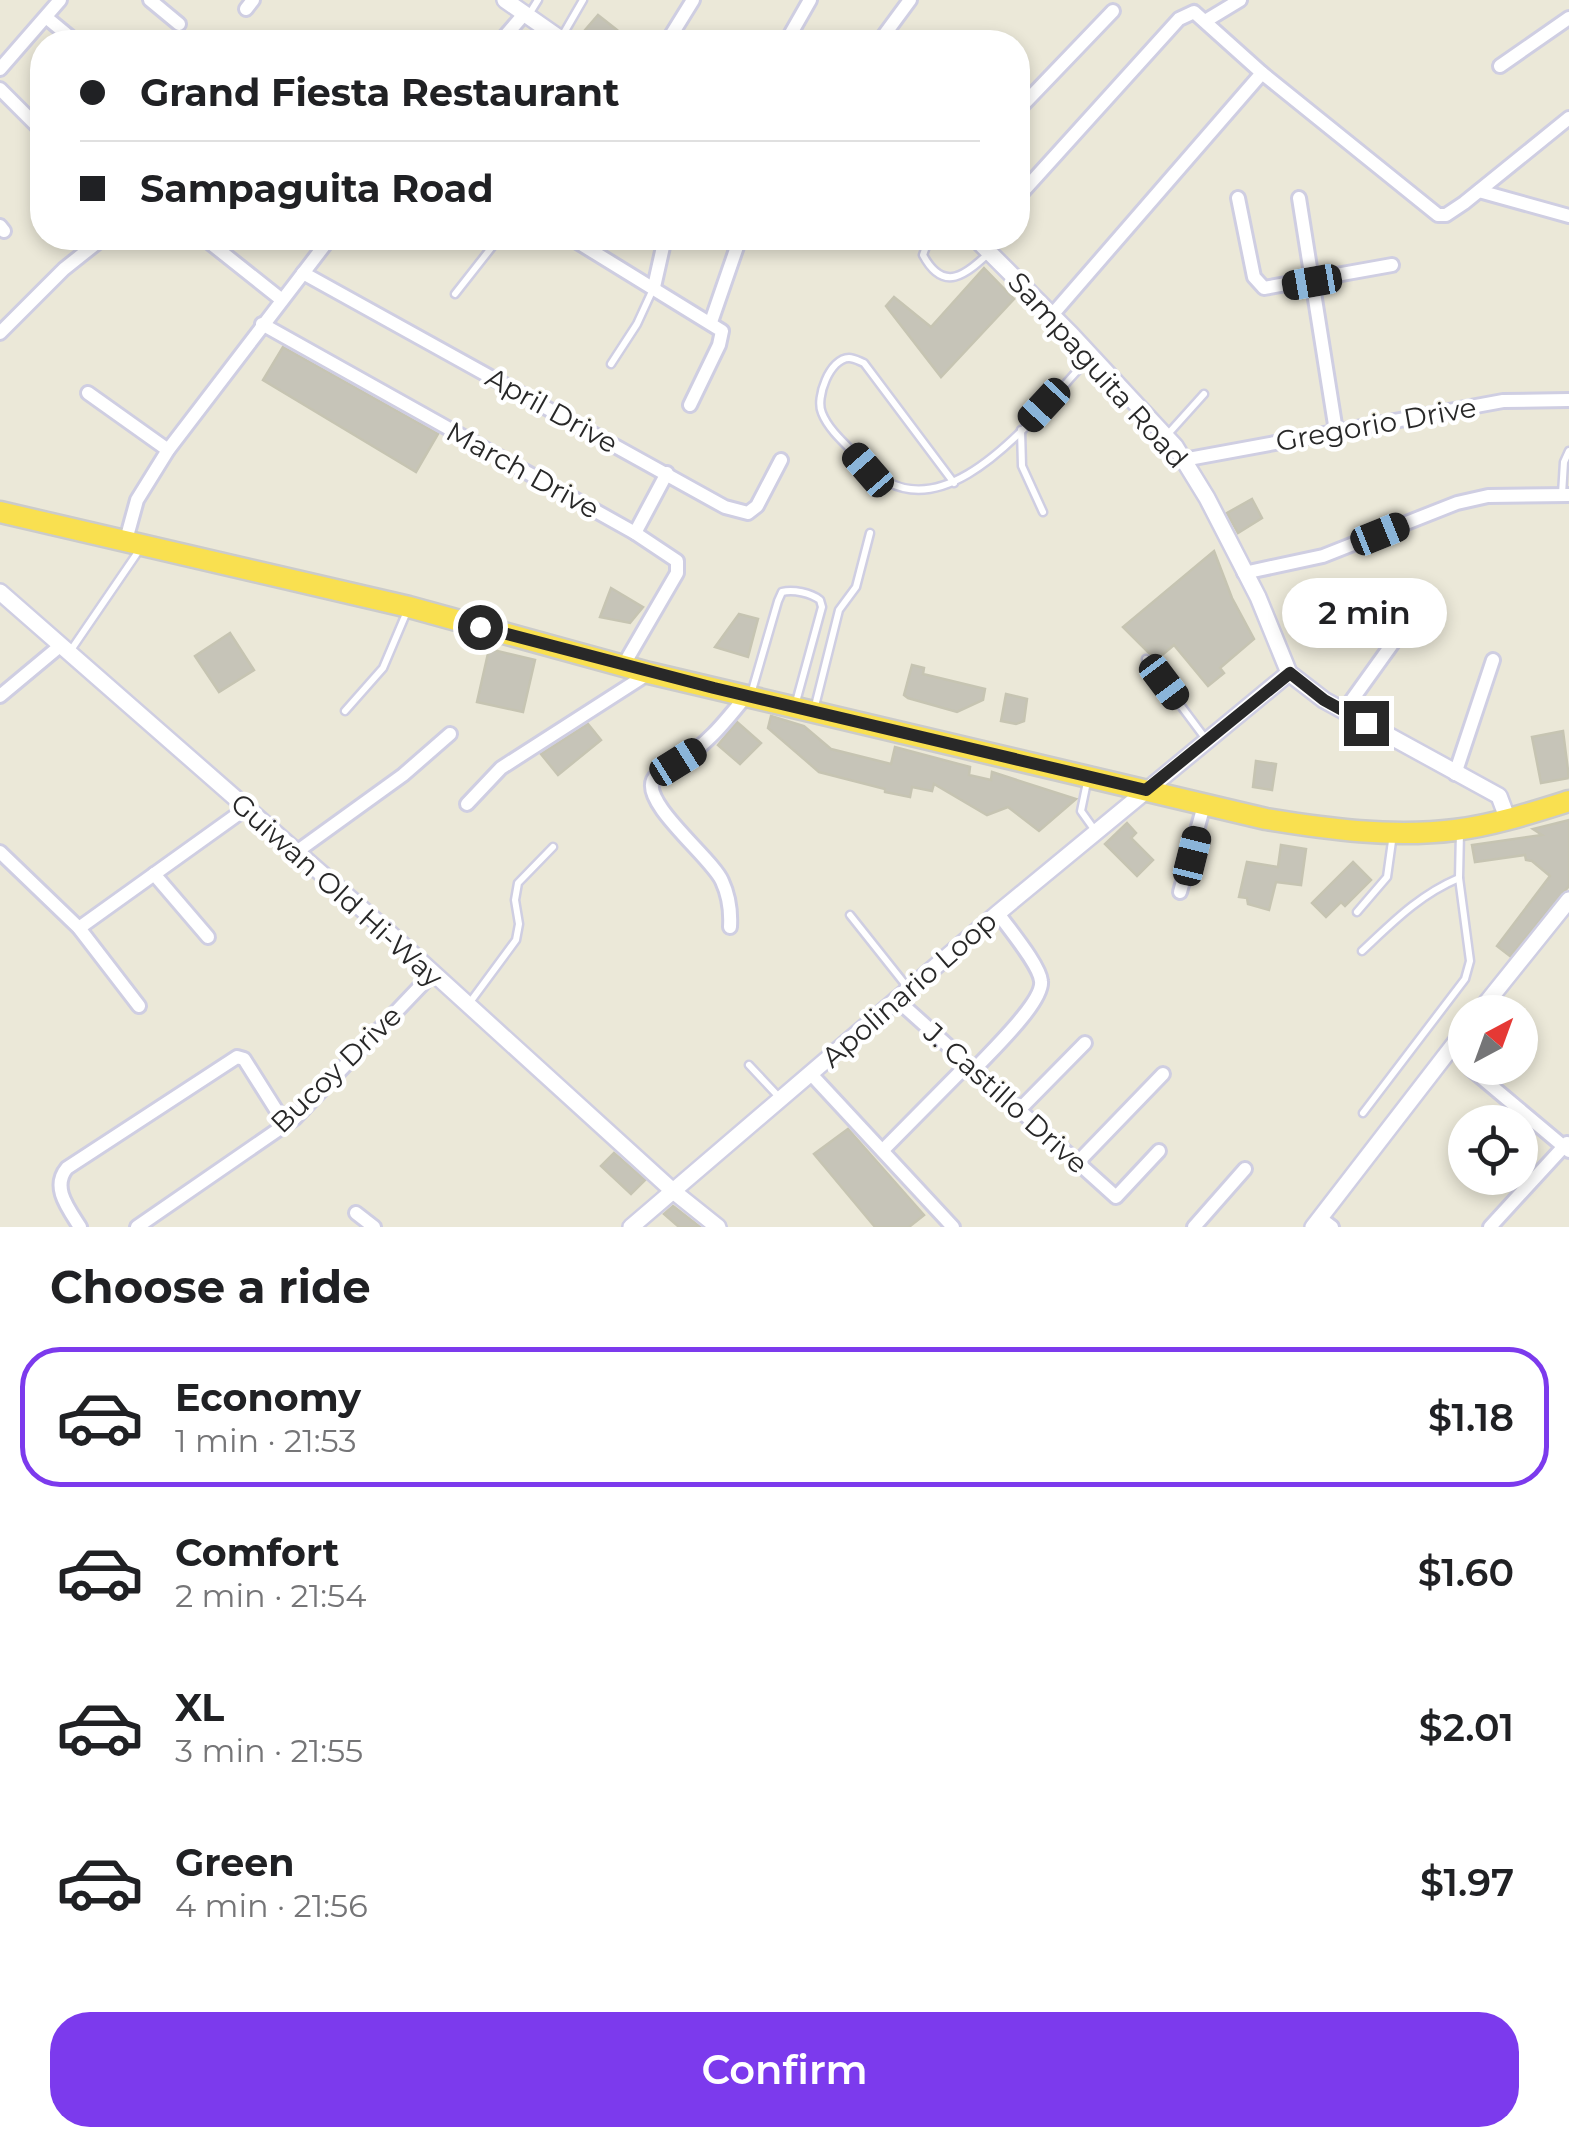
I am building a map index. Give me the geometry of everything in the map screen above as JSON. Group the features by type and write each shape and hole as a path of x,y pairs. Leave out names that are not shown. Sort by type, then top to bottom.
{"highway":[{"path":"0,512 408,608 748,697 1204,805 1320,828 1393,833 1460,830 1569,801"}],"street":[{"path":"36,30 60,0"},
{"path":"150,0 179,24"},
{"path":"675,30 694,0"},
{"path":"793,30 810,0"},
{"path":"887,30 910,0"},
{"path":"1207,20 1240,0"},
{"path":"509,1 548,30"},
{"path":"1030,97 1113,11"},
{"path":"1030,184 1179,19 1194,12 1262,73 1438,214 1446,216 1569,118"},
{"path":"512,30 527,14"},
{"path":"47,18 62,30"},
{"path":"1500,66 1569,18"},
{"path":"0,69 30,36"},
{"path":"1052,316 1262,73"},
{"path":"0,89 30,120"},
{"path":"1479,191 1569,216"},
{"path":"1238,198 1253,272 1259,284 1271,290 1392,265"},
{"path":"1299,198 1336,431"},
{"path":"0,333 89,250"},
{"path":"219,250 282,300"},
{"path":"135,542 137,500 168,450 320,250"},
{"path":"591,250 720,328 723,335 690,405"},
{"path":"654,287 662,250"},
{"path":"711,322 736,250"},
{"name":"Sampaguita Road","path":"989,250 1166,436 1184,460 1263,608 1290,673"},
{"name":"April Drive","path":"302,273 725,507 748,512 757,506 781,460"},
{"name":"March Drive","path":"262,324 673,558 678,565 677,573 623,666"},
{"path":"88,393 168,450"},
{"name":"Gregorio Drive","path":"1184,460 1503,401 1569,400"},
{"path":"635,534 667,473"},
{"path":"1244,574 1323,556 1458,503 1488,496 1566,495"},
{"name":"Guiwan Old Hi-Way","path":"0,592 718,1227"},
{"path":"1344,711 1400,633"},
{"path":"0,696 65,649"},
{"path":"1455,774 1493,660"},
{"path":"467,804 501,768 649,673"},
{"path":"1146,790 1290,673 1305,688 1344,711 1499,796 1508,820"},
{"path":"730,927 731,906 721,877 664,811 652,792 652,782 661,771 708,740 748,697"},
{"path":"296,853 403,776 450,734"},
{"name":"Apolinario Loop","path":"631,1227 1146,790"},
{"path":"1180,892 1204,805"},
{"path":"79,928 246,809"},
{"path":"0,852 79,928 138,1006"},
{"path":"154,874 208,937"},
{"path":"1494,995 1569,900"},
{"path":"884,1149 971,1068 1032,1005 1040,991 1041,980 1036,970 998,913"},
{"name":"Bucoy Drive","path":"137,1227 294,1118 432,974"},
{"name":"J. Castillo Drive","path":"902,994 971,1068 1116,1198 1159,1152"},
{"path":"1019,1110 1084,1043"},
{"path":"1322,1224 1448,1051"},
{"path":"80,1227 59,1186 59,1177 67,1168 237,1056 244,1060 285,1124"},
{"path":"810,1073 952,1227"},
{"path":"1078,1162 1163,1074"},
{"path":"1490,1227 1567,1146 1492,1085"},
{"path":"1194,1227 1245,1170"},
{"path":"356,1213 374,1227"}],"lane":[{"path":"527,14 538,0"},
{"path":"568,30 583,0"},
{"path":"455,294 489,250"},
{"path":"925,250 928,265 947,277 963,276 977,250"},
{"path":"611,364 637,324 654,287"},
{"path":"954,483 864,363 849,358 840,361 823,384 818,402 824,419 868,470 890,486 930,491 954,483 981,466 1090,357"},
{"path":"1166,436 1204,394"},
{"path":"1021,429 1022,466 1043,512"},
{"path":"1566,495 1564,462 1569,452"},
{"path":"805,710 839,610 856,587 870,533"},
{"path":"65,649 135,542"},
{"path":"748,697 782,592 814,596 822,606 805,710"},
{"path":"345,711 383,668 408,608"},
{"path":"1146,659 1207,740"},
{"path":"1088,776 1081,811 1096,832"},
{"path":"1363,1113 1465,979 1470,961 1459,878 1460,830"},
{"path":"1357,912 1387,877 1393,833"},
{"path":"467,1006 516,940 518,883 553,847"},
{"path":"1362,951 1411,904 1459,878"},
{"path":"850,915 902,994"},
{"path":"750,1065 780,1098"}],"building":[{"path":"598,15 617,30 585,30"},
{"path":"984,268 1014,299 941,377 886,306 894,297 931,327"},
{"path":"283,347 438,434 416,472 263,380"},
{"path":"1252,499 1262,518 1238,533 1227,513"},
{"path":"1214,551 1232,598 1254,639 1220,668 1224,673 1208,686 1174,645 1156,660 1123,627"},
{"path":"611,588 643,607 630,623 600,617"},
{"path":"739,614 758,619 748,657 715,647"},
{"path":"230,633 254,670 219,692 195,656"},
{"path":"489,649 535,660 523,712 477,702"},
{"path":"912,665 924,668 923,674 985,689 983,700 957,712 908,698 904,695"},
{"path":"1006,694 1027,699 1024,721 1001,721"},
{"path":"771,716 804,726 831,749 891,764 895,747 970,767 969,775 991,780 992,772 1076,799 1039,831 1008,807 987,815 934,784 932,791 912,787 910,797 885,792 819,772 768,728"},
{"path":"737,722 761,743 740,764 718,745"},
{"path":"588,724 601,740 558,775 541,754"},
{"path":"1563,731 1569,778 1541,783 1532,737"},
{"path":"1256,761 1276,764 1272,790 1253,787"},
{"path":"1569,820 1569,886 1510,956 1497,946 1550,876 1526,860 1525,855 1475,862 1472,845 1542,835 1533,829"},
{"path":"1127,823 1136,833 1131,838 1153,860 1137,876 1105,844"},
{"path":"1281,845 1306,849 1301,885 1276,882 1269,910 1248,904 1247,898 1239,897 1247,862 1278,867"},
{"path":"1353,862 1371,880 1345,906 1341,902 1326,917 1312,903"},
{"path":"848,1129 924,1215 909,1227 875,1227 814,1154"},
{"path":"614,1153 645,1180 631,1194 601,1166"},
{"path":"673,1206 700,1227 679,1227 664,1214"}],"route":[{"path":"480,627 623,666 1146,790 1290,673 1305,688 1366,723"}]}
